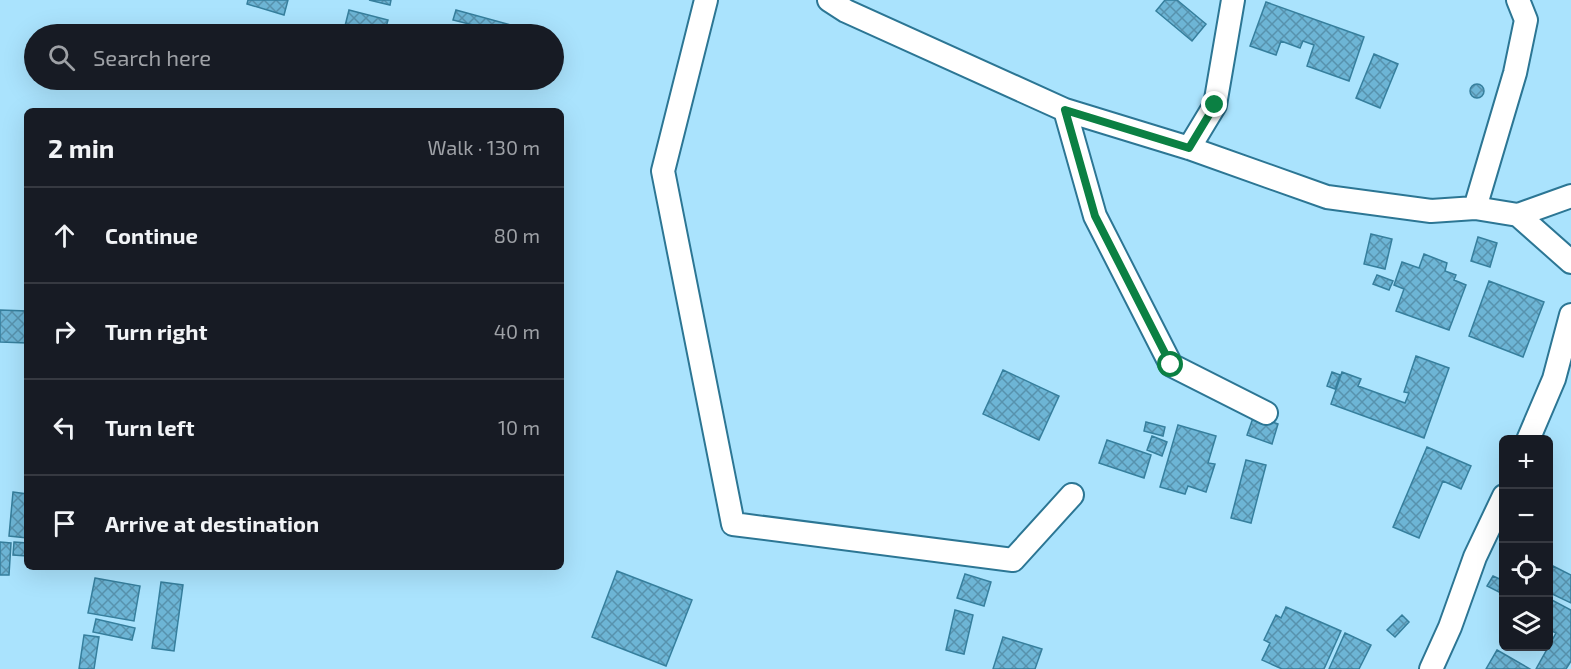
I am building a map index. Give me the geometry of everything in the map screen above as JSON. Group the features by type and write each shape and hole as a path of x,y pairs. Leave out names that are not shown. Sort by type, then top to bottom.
{"street":[{"path":"706,0 663,171 733,524 1013,560 1072,495"},
{"path":"830,0 846,11 1065,110 1189,148 1326,197 1431,211 1475,208 1518,215 1571,196"},
{"path":"1189,148 1215,105 1233,0"},
{"path":"1475,208 1515,73 1526,20 1518,0"},
{"path":"1065,110 1095,216 1171,365 1266,412"},
{"path":"1518,215 1571,262"},
{"path":"1530,435 1554,379 1571,315"},
{"path":"1431,669 1450,627 1475,557 1499,505"}],"building":[{"path":"248,0 288,0 284,15 247,4"},
{"path":"369,0 391,0 390,5"},
{"path":"1165,0 1177,0 1206,24 1192,41 1156,11"},
{"path":"1266,2 1364,37 1349,81 1307,66 1314,45 1303,41 1300,48 1281,41 1276,55 1250,46"},
{"path":"349,10 388,20 387,24 346,24"},
{"path":"456,10 507,24 469,24 453,20"},
{"path":"1374,54 1398,64 1380,108 1356,98"},
{"path":"1474,84 1480,84 1484,91 1480,98 1474,98 1470,94 1470,88"},
{"path":"1371,234 1392,239 1385,269 1364,264"},
{"path":"1478,237 1497,243 1490,267 1471,261"},
{"path":"1424,254 1447,263 1445,271 1456,275 1454,280 1466,285 1449,330 1396,311 1404,289 1394,285 1402,262 1419,268"},
{"path":"1377,275 1393,281 1389,290 1373,284"},
{"path":"1489,281 1544,302 1523,357 1469,336"},
{"path":"0,310 24,311 24,343 0,342"},
{"path":"1416,356 1449,368 1424,438 1331,404 1342,372 1361,379 1358,386 1405,403 1409,393 1404,392"},
{"path":"1003,370 1059,396 1039,440 983,414"},
{"path":"1332,372 1340,375 1335,389 1327,386"},
{"path":"1254,415 1278,424 1272,444 1247,435"},
{"path":"1146,422 1165,427 1163,436 1144,431"},
{"path":"1178,425 1216,436 1208,463 1215,464 1206,492 1188,486 1185,494 1160,487"},
{"path":"1152,436 1167,442 1162,456 1147,450"},
{"path":"1107,440 1151,455 1144,478 1099,463"},
{"path":"1427,447 1471,466 1461,489 1443,481 1419,538 1393,527"},
{"path":"1246,460 1266,465 1251,523 1231,518"},
{"path":"13,492 24,494 24,538 9,536"},
{"path":"0,542 11,543 9,575 0,575"},
{"path":"14,542 24,543 24,556 13,555"},
{"path":"1553,566 1571,575 1571,603 1553,594"},
{"path":"617,571 692,600 666,666 592,637"},
{"path":"965,574 991,582 984,606 957,598"},
{"path":"1493,576 1499,579 1499,592 1487,586"},
{"path":"95,578 140,586 134,621 88,613"},
{"path":"161,582 183,585 174,651 152,648"},
{"path":"1553,601 1571,610 1571,661 1566,669 1536,669 1546,651 1553,651 1553,638 1556,633 1553,632"},
{"path":"1286,607 1341,631 1324,669 1282,669 1262,660 1270,643 1264,640 1276,615 1281,618"},
{"path":"955,610 973,615 964,654 946,650"},
{"path":"1402,615 1409,622 1395,637 1387,630"},
{"path":"96,619 135,628 132,640 93,632"},
{"path":"1345,633 1371,645 1359,669 1329,669"},
{"path":"84,635 99,637 94,669 79,669"},
{"path":"1003,637 1042,649 1035,669 993,669"},
{"path":"1497,650 1530,669 1486,669"}],"route":[{"path":"1171,365 1095,216 1065,110 1189,148 1215,105"}]}
